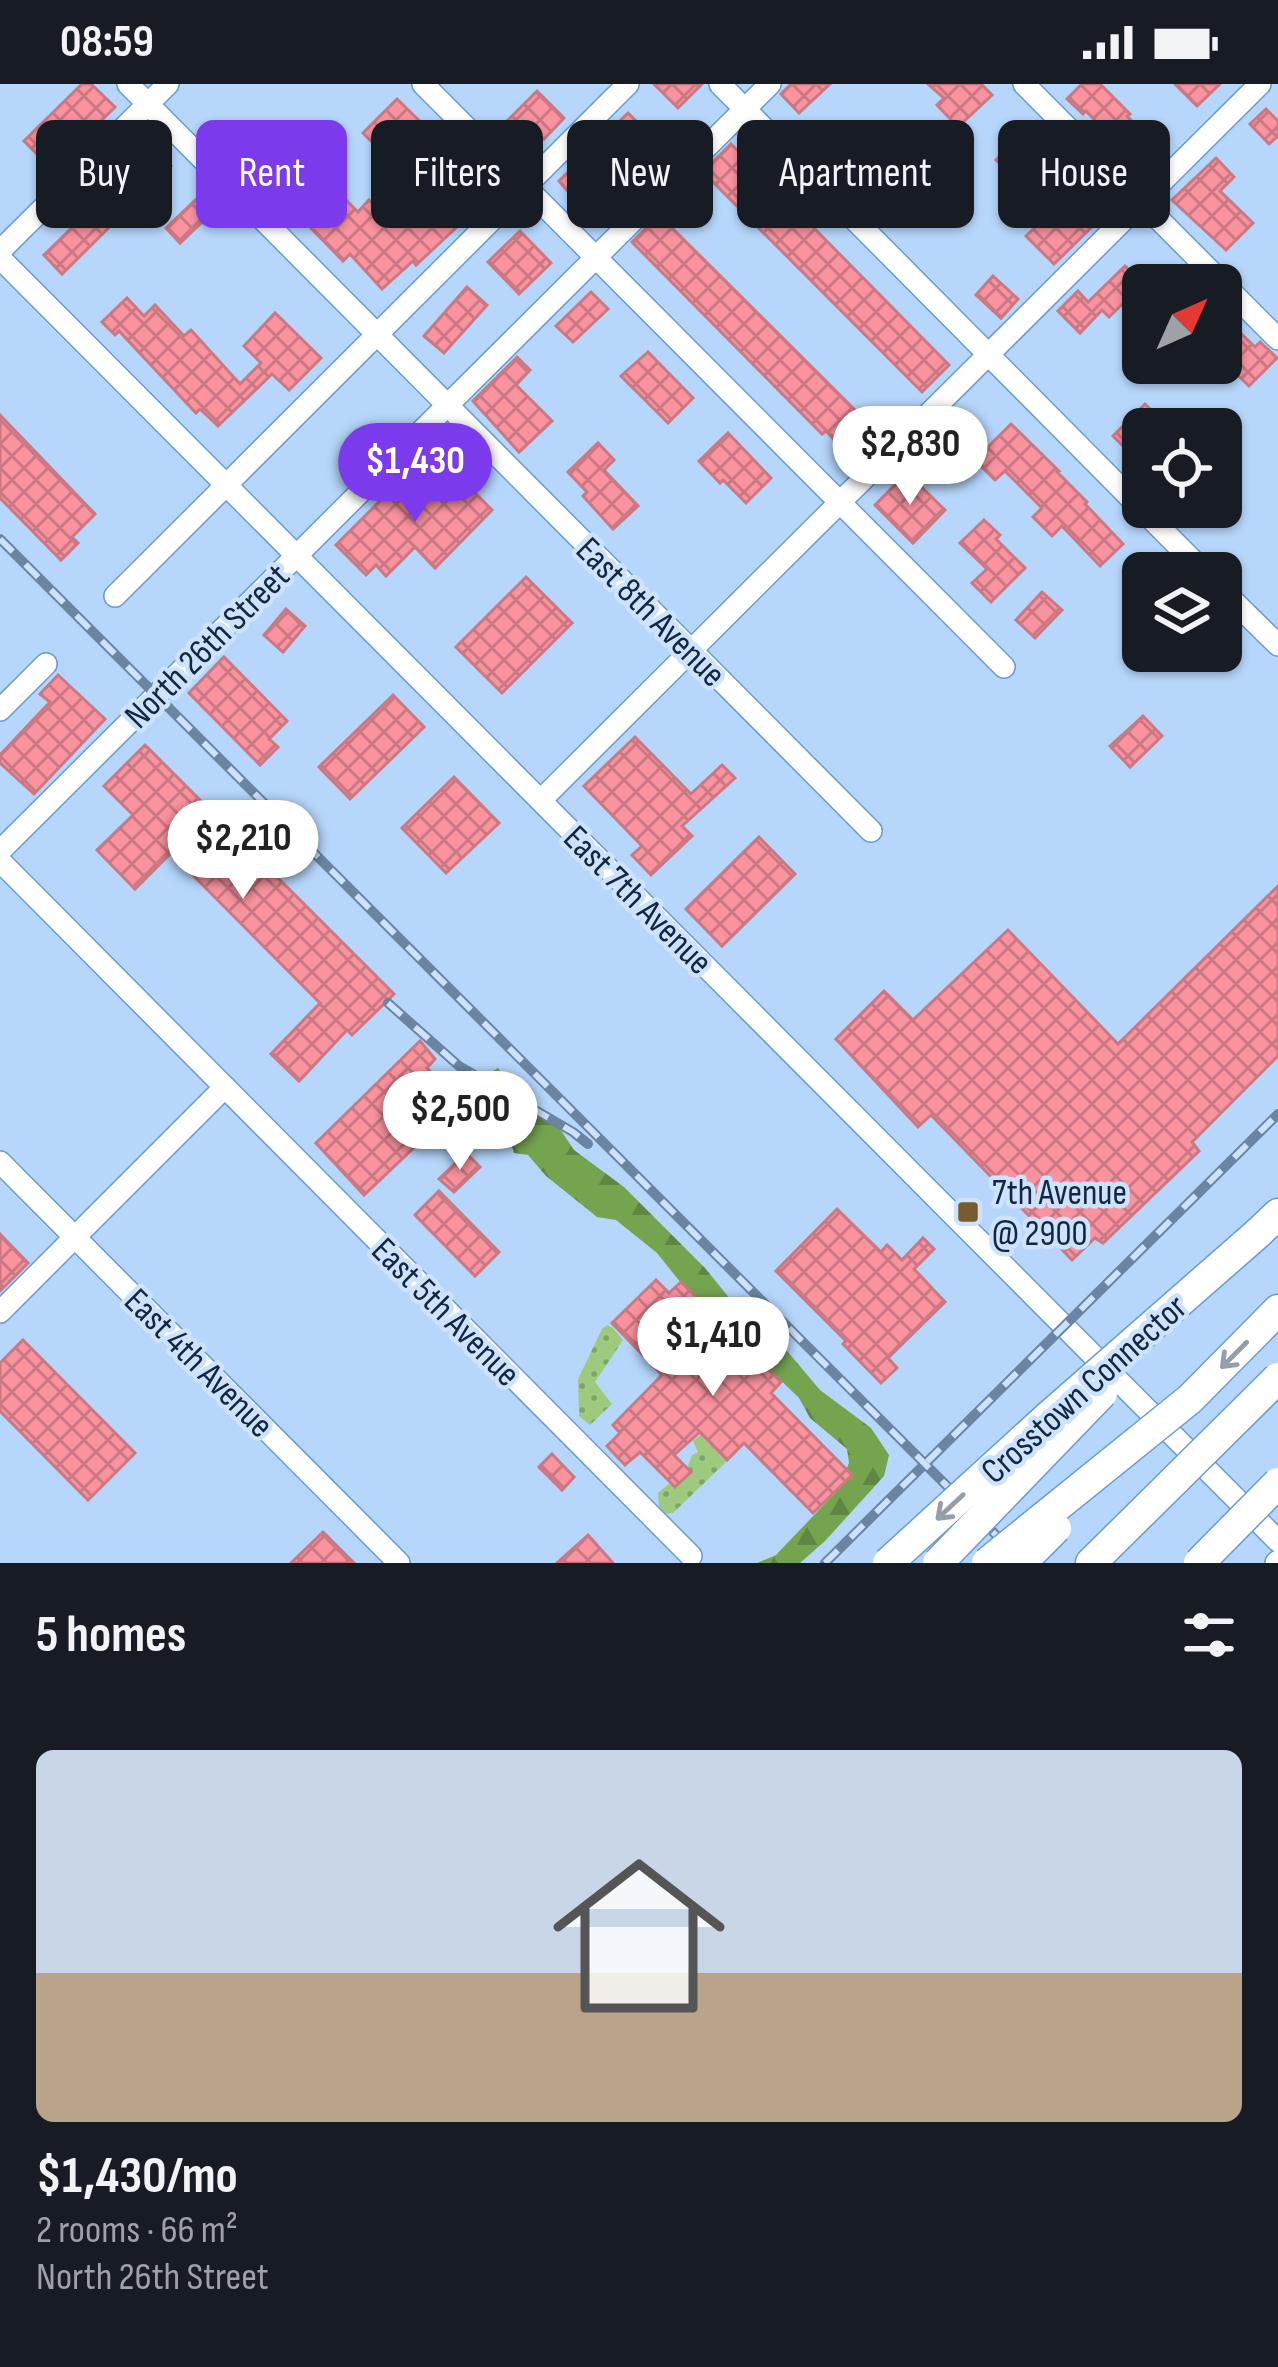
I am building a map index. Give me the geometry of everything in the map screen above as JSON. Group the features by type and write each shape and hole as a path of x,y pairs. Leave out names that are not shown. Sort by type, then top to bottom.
{"highway":[{"name":"Crosstown Connector","path":"888,1563 1268,1224"},
{"path":"938,1563 1268,1224"},
{"path":"1021,1563 1278,1310"},
{"path":"1091,1563 1278,1378"},
{"path":"987,1563 1190,1399"},
{"path":"1103,1563 1177,1478"},
{"path":"1199,1563 1278,1484"}],"street":[{"name":"East 8th Avenue","path":"128,84 871,831"},
{"path":"0,254 168,84"},
{"path":"423,84 459,120"},
{"path":"543,170 628,84"},
{"path":"720,84 1184,552"},
{"name":"North 26th Street","path":"0,851 770,84"},
{"path":"1024,84 1060,120"},
{"path":"1170,173 1260,84"},
{"path":"543,204 1004,667"},
{"path":"115,596 485,228"},
{"path":"541,800 1115,228"},
{"path":"1167,228 1278,339"},
{"name":"East 7th Avenue","path":"0,254 1278,1541"},
{"path":"1242,610 1278,646"},
{"path":"0,710 46,664"},
{"name":"East 5th Avenue","path":"0,861 692,1556"},
{"path":"0,1312 226,1087"},
{"name":"East 4th Avenue","path":"0,1162 400,1563"}],"green space":[{"path":"498,1068 514,1090 554,1120 574,1150 624,1187 705,1268 735,1305 766,1326 820,1390 871,1428 889,1455 884,1476 800,1563 757,1563 776,1555 838,1490 849,1463 847,1449 810,1418 799,1398 681,1283 657,1253 616,1220 597,1217 528,1155 514,1153 508,1134 490,1117 482,1090 487,1075"},
{"path":"607,1325 623,1340 595,1382 612,1404 590,1425 579,1416 578,1379"},
{"path":"701,1435 726,1462 673,1513 665,1514 658,1493 670,1483 676,1488 692,1473 688,1466 698,1452 693,1441"}],"building":[{"path":"82,84 91,84 115,107 102,120 45,120"},
{"path":"654,84 702,84 678,108"},
{"path":"791,84 830,84 799,113 781,94"},
{"path":"928,84 981,84 992,95 965,120 951,120 937,105 944,98"},
{"path":"1082,84 1100,84 1131,120 1095,120 1067,99"},
{"path":"1175,84 1220,84 1197,106"},
{"path":"537,91 564,118 544,139 543,120 508,120"},
{"path":"397,99 418,120 376,120"},
{"path":"1266,109 1278,121 1278,136 1269,144 1250,124"},
{"path":"36,129 36,153 24,141"},
{"path":"731,144 737,150 737,206 713,182 713,162"},
{"path":"1216,158 1234,177 1220,191 1253,223 1226,250 1172,200"},
{"path":"196,200 196,228 180,243 166,228 172,228 172,222"},
{"path":"347,201 358,212 371,202 371,228 456,228 382,289 350,254 343,261 311,228 347,228"},
{"path":"72,228 108,228 62,274 44,255"},
{"path":"646,228 672,228 858,413 861,410 882,431 854,460 826,431 822,434 632,242"},
{"path":"759,228 814,228 949,365 922,392"},
{"path":"1034,228 1091,228 1054,264 1026,236"},
{"path":"520,231 551,263 519,294 488,262"},
{"path":"1122,269 1122,304 1109,317 1102,310 1080,333 1058,311 1078,291 1088,302"},
{"path":"993,276 1018,299 1001,318 976,295"},
{"path":"467,287 487,305 444,353 424,336"},
{"path":"591,292 608,309 573,342 556,326"},
{"path":"127,298 144,316 155,305 184,336 191,330 240,384 261,363 244,346 275,313 321,358 289,390 272,374 218,426 200,409 196,413 119,331 115,335 102,322"},
{"path":"1242,335 1255,347 1260,342 1277,358 1249,386 1242,379"},
{"path":"648,352 693,398 668,423 621,376"},
{"path":"517,357 530,370 516,385 552,421 519,452 473,401"},
{"path":"0,415 95,514 72,537 78,543 61,560 0,498"},
{"path":"1011,424 1123,544 1100,566 1062,526 1052,536 1033,517 1042,508 1005,471 995,480 975,460"},
{"path":"728,433 771,478 746,503 699,461"},
{"path":"598,443 614,460 604,470 638,506 613,529 568,472"},
{"path":"452,470 492,510 435,568 415,547 386,576 376,565 366,575 336,545 403,478 423,498"},
{"path":"907,473 945,510 913,543 875,505"},
{"path":"984,520 1025,568 991,602 972,583 987,569 960,543"},
{"path":"526,577 572,623 502,693 456,647"},
{"path":"1042,592 1062,610 1035,638 1016,620"},
{"path":"286,609 305,626 283,652 264,635"},
{"path":"224,657 287,721 269,739 278,747 260,765 189,693"},
{"path":"58,675 105,719 34,794 0,763 0,755 50,702 40,694"},
{"path":"393,695 424,727 350,799 319,767"},
{"path":"1143,716 1162,736 1130,767 1110,746"},
{"path":"635,737 691,794 722,765 735,778 682,826 692,836 651,875 632,855 642,846 584,786"},
{"path":"145,745 394,994 352,1035 347,1030 299,1081 271,1054 320,1003 171,853 135,889 97,850 133,815 104,786"},
{"path":"454,777 499,823 446,873 402,828"},
{"path":"759,837 795,874 722,946 686,909"},
{"path":"1278,886 1278,1056 1192,1142 1199,1151 1103,1243 1095,1238 1072,1260 931,1115 918,1127 836,1039 884,991 913,1020 1008,930 1118,1044"},
{"path":"420,1041 435,1059 427,1068 460,1104 364,1195 316,1143"},
{"path":"466,1153 480,1167 454,1192 439,1179"},
{"path":"439,1191 499,1252 475,1276 415,1215"},
{"path":"837,1209 881,1252 887,1245 902,1260 923,1238 934,1249 914,1269 945,1302 888,1358 897,1368 881,1383 776,1271"},
{"path":"0,1234 28,1263 0,1291"},
{"path":"656,1280 669,1293 681,1282 781,1382 771,1393 852,1475 813,1513 744,1443 727,1460 700,1432 674,1455 691,1472 675,1487 640,1452 625,1465 607,1446 620,1433 613,1425 662,1375 612,1323"},
{"path":"23,1340 135,1453 88,1500 0,1411 0,1363"},
{"path":"552,1454 574,1477 562,1490 539,1467"},
{"path":"323,1532 354,1563 291,1563"},
{"path":"588,1535 613,1563 557,1563"}],"railway":[{"path":"0,539 1024,1563"},
{"path":"388,1003 459,1066 588,1144"},
{"path":"825,1563 1278,1114"}],"place":[{"name":"7th Avenue @ 2900","path":"968,1212"}]}
